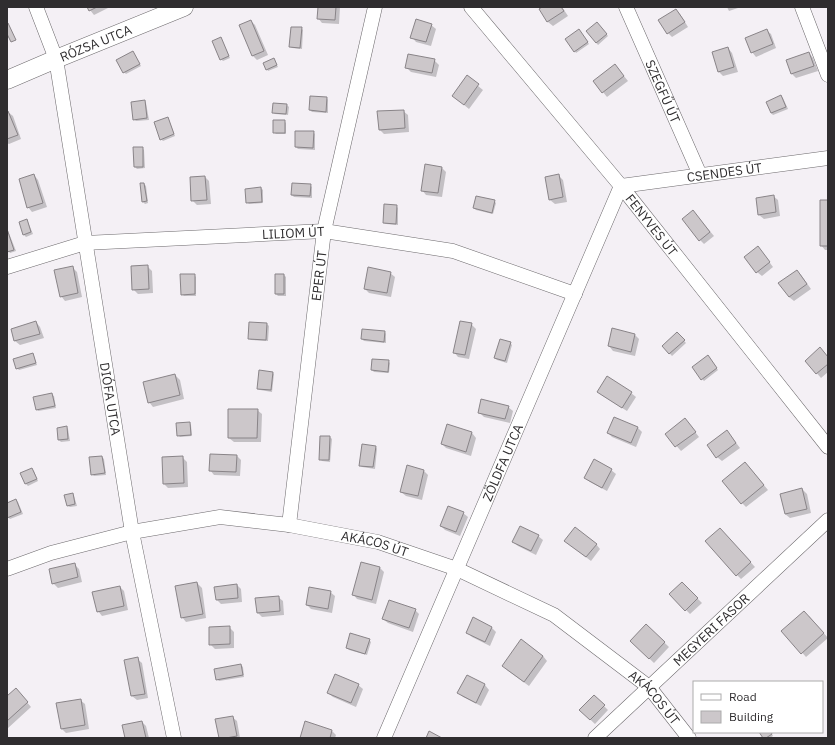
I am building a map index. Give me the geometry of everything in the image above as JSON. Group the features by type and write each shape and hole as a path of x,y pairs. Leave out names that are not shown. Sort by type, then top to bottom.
{"street":[{"name":"DIÓFA UTCA","path":"36,7 56,59 132,532 174,738"},
{"name":"RÓZSA UTCA","path":"7,80 184,7"},
{"name":"EPER ÚT","path":"289,525 324,231 375,7"},
{"name":"FENYVES ÚT","path":"471,7 621,186 828,447"},
{"name":"SZEGFŰ ÚT","path":"626,7 700,175"},
{"path":"802,7 828,75"},
{"name":"CSENDES ÚT","path":"621,186 828,158"},
{"name":"ZÖLDFA UTCA","path":"384,738 621,186"},
{"name":"LILIOM ÚT","path":"7,267 85,244 324,231 452,251 574,294"},
{"name":"AKÁCOS ÚT","path":"7,569 51,553 132,532 220,517 289,525 378,542 457,570 554,615 649,687 689,738"},
{"name":"MEGYERI FASOR","path":"595,738 828,520"}],"building":[{"path":"87,7 97,7 89,11"},
{"path":"318,7 336,7 335,20 317,19"},
{"path":"542,7 561,7 564,11 547,22 539,9"},
{"path":"676,9 685,22 667,34 658,20"},
{"path":"416,19 432,24 426,42 410,38"},
{"path":"251,20 264,51 252,56 239,25"},
{"path":"597,22 607,34 596,43 586,31"},
{"path":"8,23 16,40 11,42 7,34"},
{"path":"291,27 302,27 300,48 289,47"},
{"path":"579,29 588,42 574,52 565,39"},
{"path":"767,29 773,44 751,53 745,38"},
{"path":"221,37 229,56 220,60 212,41"},
{"path":"728,47 734,67 718,72 712,52"},
{"path":"133,51 140,64 123,73 116,60"},
{"path":"809,52 814,66 791,74 786,60"},
{"path":"408,54 435,59 432,73 405,68"},
{"path":"274,58 277,65 266,70 263,63"},
{"path":"615,64 624,76 602,93 593,81"},
{"path":"467,75 479,84 464,105 452,96"},
{"path":"781,95 786,107 771,113 766,102"},
{"path":"310,96 327,97 326,112 309,110"},
{"path":"145,100 147,118 133,120 131,102"},
{"path":"273,103 287,104 286,114 272,113"},
{"path":"404,110 405,128 379,130 377,111"},
{"path":"7,111 18,135 7,139"},
{"path":"168,117 174,134 160,140 154,122"},
{"path":"273,120 285,120 285,133 273,133"},
{"path":"295,131 314,131 313,148 295,147"},
{"path":"133,147 143,147 143,167 134,167"},
{"path":"425,164 442,167 438,193 421,191"},
{"path":"34,174 43,203 27,208 19,179"},
{"path":"559,174 563,197 549,200 545,177"},
{"path":"205,176 207,200 191,201 190,177"},
{"path":"140,183 144,183 147,201 142,202"},
{"path":"292,183 311,184 310,196 291,195"},
{"path":"261,187 262,202 246,203 245,189"},
{"path":"774,195 776,212 758,215 756,198"},
{"path":"476,196 495,200 492,213 473,208"},
{"path":"820,200 828,200 828,246 820,246"},
{"path":"384,204 397,205 396,224 383,223"},
{"path":"693,210 710,232 699,241 682,219"},
{"path":"27,219 31,232 23,235 19,222"},
{"path":"7,229 14,250 7,252"},
{"path":"758,246 770,262 756,273 744,257"},
{"path":"148,265 149,289 132,290 131,266"},
{"path":"73,266 78,293 60,297 54,270"},
{"path":"368,267 391,272 387,293 364,289"},
{"path":"797,270 807,284 789,297 778,283"},
{"path":"180,274 195,274 195,294 181,295"},
{"path":"275,274 284,274 284,294 275,294"},
{"path":"36,321 40,334 14,341 11,329"},
{"path":"460,321 472,323 465,355 453,353"},
{"path":"249,322 267,323 266,340 248,339"},
{"path":"612,328 635,334 631,352 608,346"},
{"path":"362,329 385,331 384,342 361,339"},
{"path":"677,332 685,340 669,354 662,346"},
{"path":"500,339 511,342 505,361 494,358"},
{"path":"820,347 828,357 828,364 816,374 805,361"},
{"path":"33,353 36,363 16,369 13,359"},
{"path":"708,355 717,368 701,380 692,367"},
{"path":"372,359 389,360 388,372 371,370"},
{"path":"259,370 273,372 271,390 257,389"},
{"path":"175,374 180,395 148,403 143,382"},
{"path":"607,376 632,392 622,408 597,392"},
{"path":"52,393 55,406 36,410 33,397"},
{"path":"481,399 509,406 505,419 478,413"},
{"path":"228,409 258,409 257,438 228,438"},
{"path":"614,417 638,427 631,443 607,433"},
{"path":"685,418 696,432 675,447 665,434"},
{"path":"190,422 191,435 177,436 176,423"},
{"path":"447,424 472,432 466,452 441,444"},
{"path":"67,426 68,439 58,440 57,428"},
{"path":"727,430 736,443 716,458 707,445"},
{"path":"320,436 330,436 329,460 319,460"},
{"path":"362,444 376,446 373,467 359,466"},
{"path":"210,454 237,455 236,472 209,471"},
{"path":"102,456 105,473 91,475 89,457"},
{"path":"183,456 184,483 163,484 162,457"},
{"path":"594,459 612,469 602,488 584,478"},
{"path":"745,462 764,485 741,504 722,481"},
{"path":"407,465 424,470 418,496 400,492"},
{"path":"32,468 37,479 25,484 20,473"},
{"path":"802,488 807,509 785,514 780,494"},
{"path":"73,493 75,504 67,506 64,495"},
{"path":"16,499 21,512 7,518 7,503"},
{"path":"448,506 464,512 456,532 440,526"},
{"path":"520,526 539,535 531,551 512,542"},
{"path":"575,527 597,544 586,557 564,541"},
{"path":"720,528 751,562 736,576 705,541"},
{"path":"361,562 380,567 372,600 352,595"},
{"path":"75,563 78,577 52,584 49,569"},
{"path":"197,582 203,614 181,618 175,586"},
{"path":"682,582 698,598 685,611 669,594"},
{"path":"237,584 238,598 216,600 214,587"},
{"path":"120,586 124,606 97,612 92,592"},
{"path":"309,587 331,591 328,609 306,605"},
{"path":"279,596 280,611 257,613 255,598"},
{"path":"389,600 416,609 409,628 382,619"},
{"path":"804,611 824,633 801,654 781,631"},
{"path":"473,617 492,627 485,642 466,633"},
{"path":"646,624 665,642 649,659 630,641"},
{"path":"230,626 230,644 209,645 209,627"},
{"path":"350,633 370,639 365,654 346,648"},
{"path":"521,639 543,656 524,682 502,666"},
{"path":"138,657 145,694 131,696 124,660"},
{"path":"241,664 243,675 216,680 214,669"},
{"path":"335,674 359,684 351,703 327,693"},
{"path":"467,675 485,684 476,703 457,693"},
{"path":"16,688 28,702 7,721 7,696"},
{"path":"594,695 605,705 590,720 579,710"},
{"path":"81,699 85,725 61,729 56,703"},
{"path":"233,716 237,736 219,738 215,719"},
{"path":"142,721 146,738 125,738 122,725"},
{"path":"305,721 332,730 330,738 300,738"},
{"path":"429,731 442,738 426,738"},
{"path":"760,733 772,733 766,738 763,738"}]}
